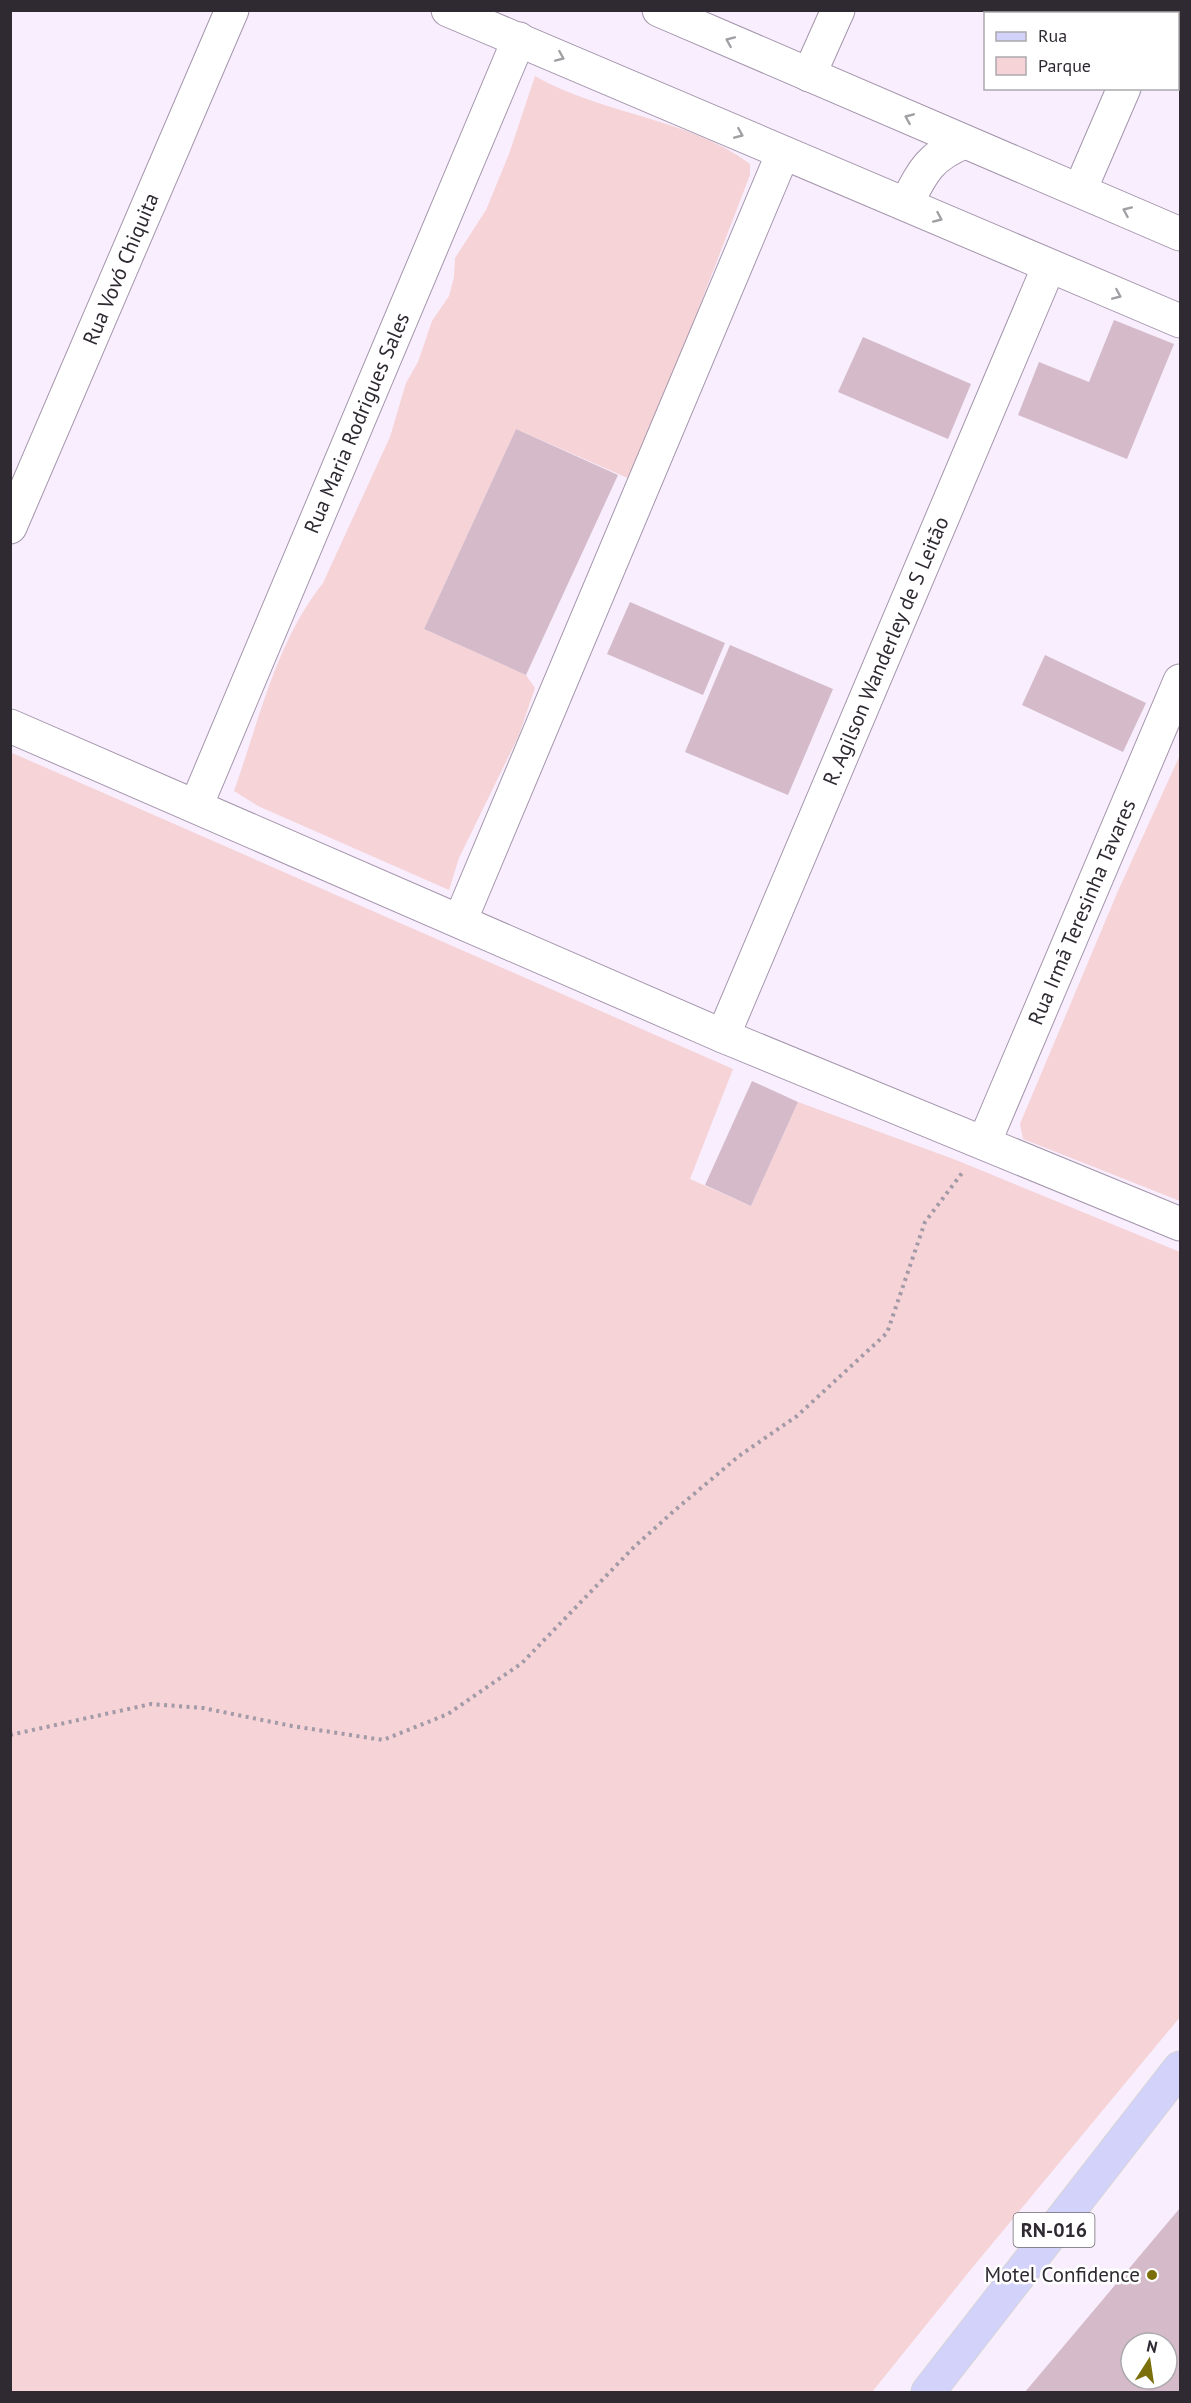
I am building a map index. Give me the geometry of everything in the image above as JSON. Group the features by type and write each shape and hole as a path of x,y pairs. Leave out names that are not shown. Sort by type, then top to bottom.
{"main road":[{"name":"RN-016","path":"928,2392 1180,2068"}],"street":[{"name":"Rua Vovó Chiquita","path":"10,527 232,10"},
{"path":"448,10 1180,321"},
{"path":"659,10 1180,234"},
{"path":"809,75 838,10"},
{"name":"Rua Maria Rodrigues Sales","path":"196,806 519,39"},
{"path":"1080,190 1123,90"},
{"path":"906,204 924,168 935,156 964,142"},
{"path":"460,921 783,153"},
{"name":"R. Agilson Wanderley de S Leitão","path":"723,1036 1049,266"},
{"name":"Rua Irmã Teresinha Tavares","path":"984,1143 1180,681"},
{"path":"10,726 723,1036 1180,1224"}],"path":[{"path":"10,1735 151,1704 203,1708 292,1726 383,1740 448,1714 522,1663 603,1578 675,1510 739,1456 797,1416 887,1333 925,1222 984,1143"}],"green space":[{"path":"535,76 587,99 700,136 750,164 750,175 637,469 630,479 516,429 424,629 526,675 535,688 519,735 459,858 449,890 258,806 234,791 281,656 307,606 323,583 390,437 406,383 418,362 432,321 449,296 454,277 455,258 486,210 509,154"},
{"path":"10,752 733,1069 690,1179 751,1206 798,1102 956,1160 1180,1252 1180,2017 872,2392 11,2392"},
{"path":"1180,755 1180,1201 1023,1139 1020,1124 1118,891"}],"building":[{"path":"1114,320 1174,344 1127,459 1018,415 1039,362 1089,382"},
{"path":"863,337 971,384 948,439 838,392"},
{"path":"516,429 618,475 526,675 424,629"},
{"path":"630,602 725,643 703,695 607,654"},
{"path":"730,645 833,689 788,795 685,752"},
{"path":"1045,655 1146,703 1123,752 1022,705"},
{"path":"752,1081 798,1102 751,1206 705,1185"},
{"name":"Motel Confidence","path":"1180,2208 1180,2392 1025,2392"}],"place":[{"name":"Motel Confidence","path":"1152,2275"}]}
